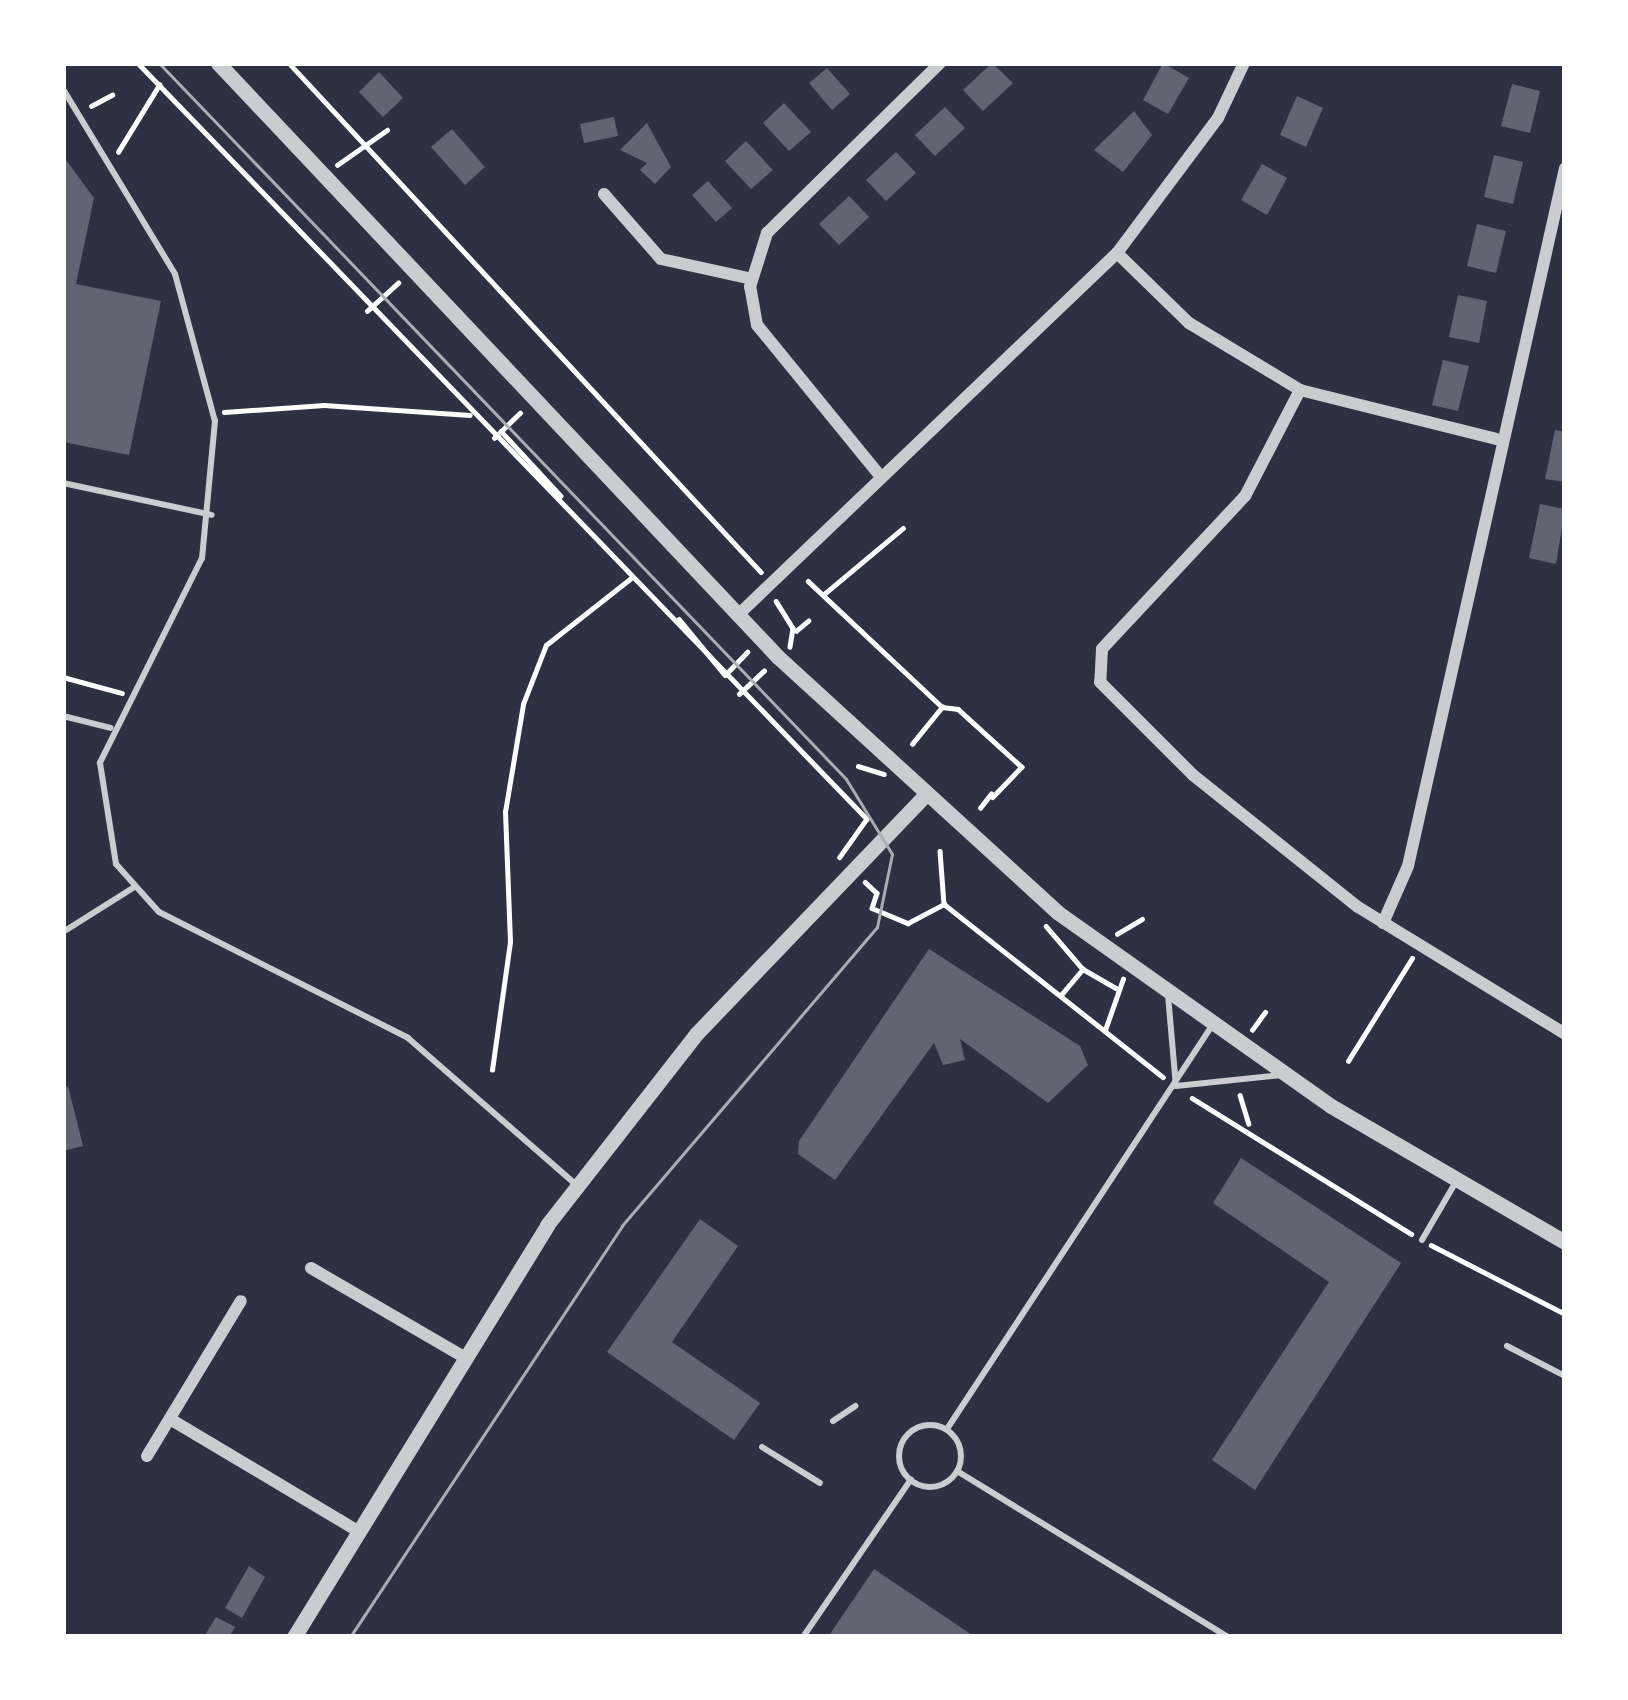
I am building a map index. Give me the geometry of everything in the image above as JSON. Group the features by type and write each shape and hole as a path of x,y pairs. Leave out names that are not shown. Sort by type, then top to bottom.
{"street":[{"path":"218,63 327,172 738,615 1057,912 1212,1025 1454,1185 1565,1242"},
{"path":"881,477 757,325 752,279 767,232 808,184 940,63"},
{"path":"738,615 1117,253 1219,118 1244,63"},
{"path":"1382,922 1408,866 1496,439 1565,168"},
{"path":"604,194 661,259 752,279"},
{"path":"1117,253 1189,323 1300,390 1496,439"},
{"path":"1300,390 1245,496 1102,649 1097,672 1193,775 1382,922 1565,1034"},
{"path":"294,1637 462,1356 579,1186 697,1033 926,794"},
{"path":"311,1268 462,1356"},
{"path":"147,1456 242,1301"},
{"path":"170,1419 356,1530"}],"lane":[{"path":"63,89 115,158 175,274 213,414 212,515 194,579 111,728 100,814 134,888 174,920 408,1038 579,1186"},
{"path":"63,483 212,515"},
{"path":"63,716 111,728"},
{"path":"63,932 134,888"},
{"path":"1168,994 1176,1086"},
{"path":"1212,1025 947,1429 957,1471 1228,1637"},
{"path":"1176,1086 1285,1075"},
{"path":"1422,1240 1454,1185"},
{"path":"1508,1346 1565,1376"},
{"path":"833,1420 855,1406"},
{"path":"803,1637 910,1479 904,1440 928,1425 947,1429"},
{"path":"762,1447 820,1483"},
{"path":"910,1479 934,1487 957,1471"}],"path":[{"path":"138,63 367,311 867,819 836,854"},
{"path":"289,63 761,572"},
{"path":"115,158 159,85"},
{"path":"81,112 112,95"},
{"path":"327,172 387,130"},
{"path":"367,311 415,266"},
{"path":"213,414 324,405 472,415"},
{"path":"494,438 525,409"},
{"path":"501,431 561,496"},
{"path":"823,595 903,528"},
{"path":"492,1070 510,942 505,812 523,704 546,645 630,579"},
{"path":"808,581 942,707 958,709 1022,767 980,808"},
{"path":"679,619 725,675 747,652"},
{"path":"63,677 127,694"},
{"path":"911,744 942,707"},
{"path":"859,766 880,778"},
{"path":"940,851 944,904 1153,1069"},
{"path":"863,881 877,893 872,908 908,923 944,904"},
{"path":"1057,912 1043,929 1083,969 1116,988"},
{"path":"1107,950 1142,919"},
{"path":"1348,1061 1412,958"},
{"path":"1061,995 1083,969"},
{"path":"1105,1030 1116,988 1131,969"},
{"path":"1234,1078 1250,1127"},
{"path":"1201,1105 1250,1127 1422,1240 1565,1314"}],"building":[{"path":"992,63 1013,83 983,111 963,90"},
{"path":"1163,63 1189,78 1168,114 1143,100"},
{"path":"827,68 850,94 832,110 809,83"},
{"path":"379,72 403,98 383,117 359,92"},
{"path":"1512,84 1540,91 1530,133 1501,126"},
{"path":"1297,96 1323,108 1306,147 1280,135"},
{"path":"784,103 811,132 789,151 763,123"},
{"path":"945,107 965,128 935,156 915,135"},
{"path":"1134,111 1152,135 1123,172 1094,150"},
{"path":"614,117 618,136 584,143 580,124"},
{"path":"647,123 671,167 655,184 640,170 647,163 620,150"},
{"path":"452,129 485,167 465,185 431,147"},
{"path":"746,141 773,170 751,189 725,161"},
{"path":"896,152 916,173 886,201 866,180"},
{"path":"1494,155 1523,162 1513,204 1484,197"},
{"path":"63,156 94,198 76,284 161,301 129,455 63,442"},
{"path":"1262,164 1287,178 1267,215 1241,200"},
{"path":"708,181 732,208 716,222 692,195"},
{"path":"849,196 869,217 839,245 819,224"},
{"path":"1477,224 1506,231 1496,273 1467,266"},
{"path":"1458,295 1487,301 1479,343 1449,337"},
{"path":"1443,360 1469,366 1458,411 1432,405"},
{"path":"1555,430 1565,432 1565,482 1545,479"},
{"path":"1540,504 1565,509 1556,564 1529,558"},
{"path":"929,949 1080,1046 1088,1065 1048,1103 960,1039 965,1060 943,1065 934,1043 835,1180 798,1154 799,1141"},
{"path":"68,1086 83,1146 63,1151 63,1087"},
{"path":"1241,1158 1401,1263 1255,1490 1212,1460 1329,1282 1213,1203"},
{"path":"700,1219 738,1246 672,1342 760,1403 734,1440 607,1352"},
{"path":"249,1566 265,1577 242,1618 225,1608"},
{"path":"874,1569 975,1637 828,1637"},
{"path":"216,1617 235,1627 229,1637 204,1637"}],"tram line":[{"path":"159,63 846,779 892,854 877,927 622,1226 350,1637"}]}
